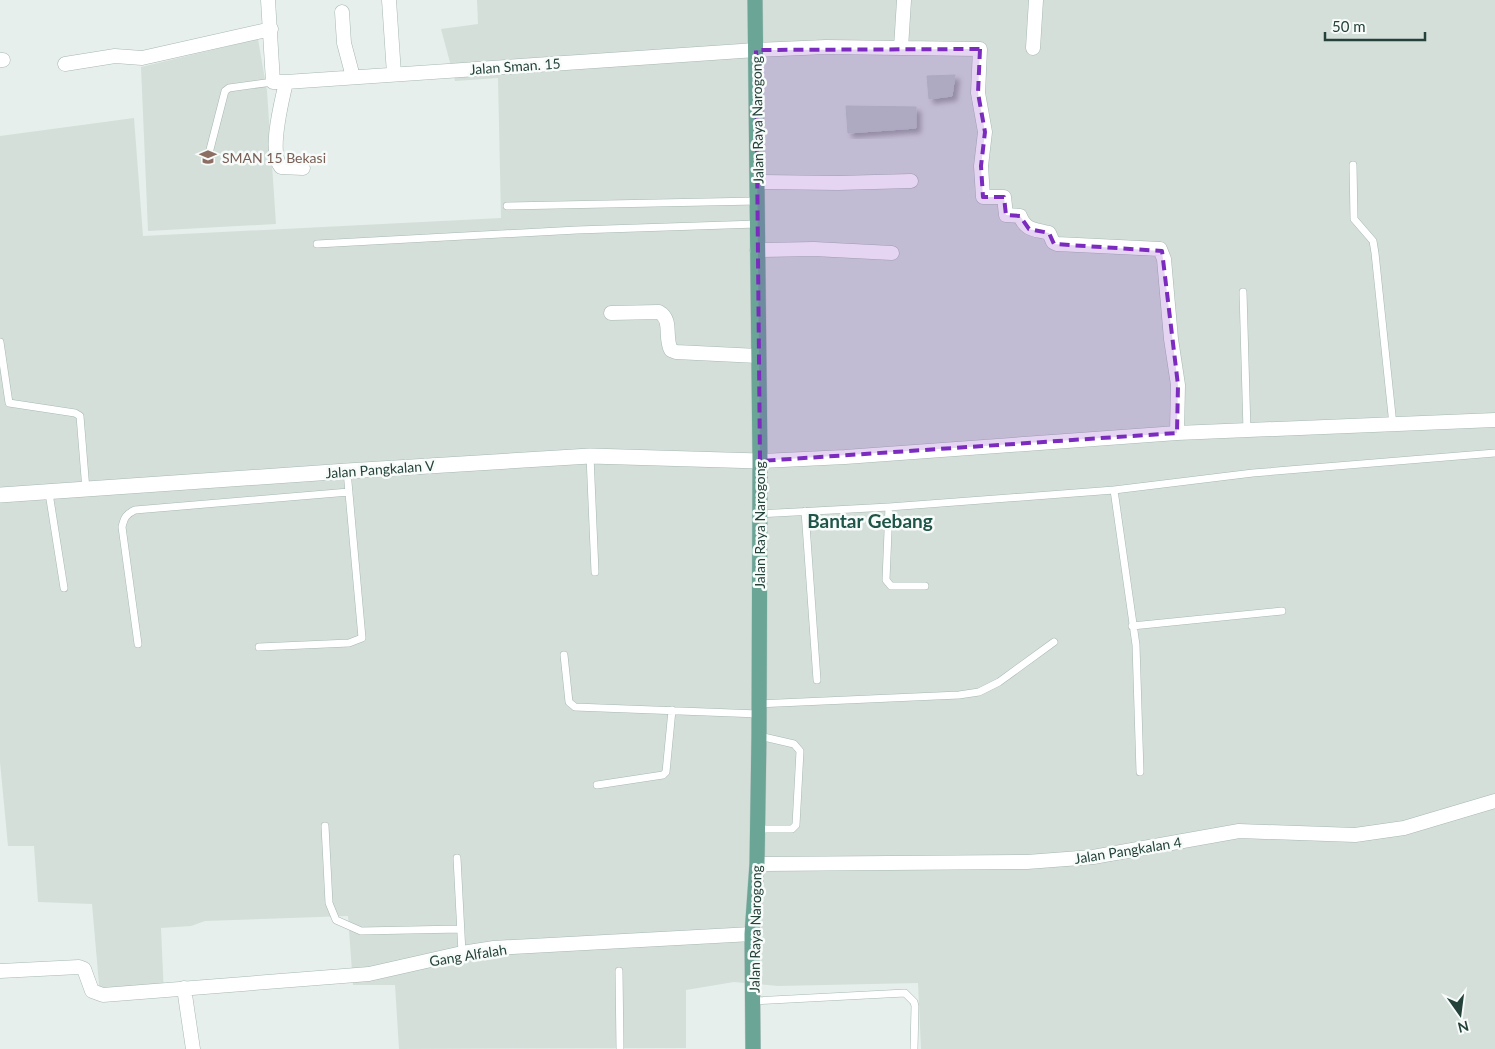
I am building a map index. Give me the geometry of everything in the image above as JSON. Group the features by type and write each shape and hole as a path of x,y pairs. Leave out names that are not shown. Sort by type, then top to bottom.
{"main road":[{"name":"Jalan Raya Narogong","path":"753,1049 752,934 756,864 759,736 760,461 755,0"}],"street":[{"path":"268,0 280,82 276,158 281,167 303,168"},
{"path":"390,0 394,74"},
{"path":"901,48 904,0"},
{"path":"1033,48 1036,0"},
{"path":"342,12 344,43 353,77"},
{"path":"65,64 115,56 142,58 271,29"},
{"name":"Jalan Sman. 15","path":"280,82 756,50 826,47 980,49 978,94 985,132 981,166 983,197 1004,197 1006,215 1020,216 1029,229 1049,233 1053,242 1057,244 1160,249 1164,259 1171,339 1178,385 1178,433"},
{"path":"758,182 838,183 911,181"},
{"path":"757,250 814,249 892,253"},
{"path":"611,312 659,312 664,314 667,318 668,345 671,350 676,352 758,356"},
{"path":"760,461 845,457 1178,433 1247,432 1495,420"},
{"name":"Jalan Pangkalan V","path":"0,495 49,493 347,470 590,456 760,461"},
{"name":"Jalan Pangkalan 4","path":"756,864 1026,862 1093,857 1239,831 1355,835 1404,828 1495,801"},
{"name":"Gang Alfalah","path":"0,972 84,968 92,991 102,995 368,974 462,953 494,948 752,934"},
{"path":"184,988 193,1049"}],"lane":[{"path":"207,161 225,91 229,88 280,82"},
{"path":"1353,165 1354,219 1373,241 1375,253 1393,425"},
{"path":"507,206 757,201"},
{"path":"317,244 577,230 757,224"},
{"path":"1243,292 1247,432"},
{"path":"0,342 9,403 75,413 80,416 86,490"},
{"path":"759,514 889,507 1114,490 1253,472 1495,453"},
{"path":"590,456 595,572"},
{"path":"259,647 349,643 362,638 347,470"},
{"path":"1114,490 1136,645 1140,772"},
{"path":"138,644 122,526 124,519 129,513 135,510 349,492"},
{"path":"49,493 64,588"},
{"path":"889,507 886,580 891,586 925,586"},
{"path":"805,511 817,680"},
{"path":"1132,626 1282,611"},
{"path":"564,655 569,702 575,707 672,710 759,709 979,692 999,682 1054,642"},
{"path":"597,785 666,772 672,710"},
{"path":"757,829 792,829 796,825 800,751 794,744 759,736"},
{"path":"325,826 328,903 336,920 361,931 460,929"},
{"path":"457,858 462,953"},
{"path":"619,971 620,1049"},
{"path":"754,1000 905,993 914,1002 915,1006 914,1049"}],"highlighted area":[{"path":"980,49 978,93 985,132 981,166 983,197 1004,197 1006,215 1020,216 1029,229 1049,233 1054,244 1162,251 1178,385 1177,433 760,461 756,50"}],"shaded area":[{"path":"477,0 1495,0 1495,1049 921,1049 918,983 778,986 734,982 686,990 686,1048 399,1049 395,985 353,985 348,916 205,921 191,926 161,928 164,996 100,996 92,904 38,902 34,846 8,846 0,762 0,136 134,118 143,236 501,218 498,78 455,81 441,29 478,24"},
{"name":"SMAN 15 Bekasi","path":"258,39 267,91 276,224 148,231 141,67"}],"building":[{"path":"955,75 952,96 929,99 927,76"},
{"path":"846,106 916,107 916,128 848,133"}],"place":[{"name":"SMAN 15 Bekasi","path":"208,157"}],"district":[{"name":"Bantar Gebang","path":"870,520"}]}
